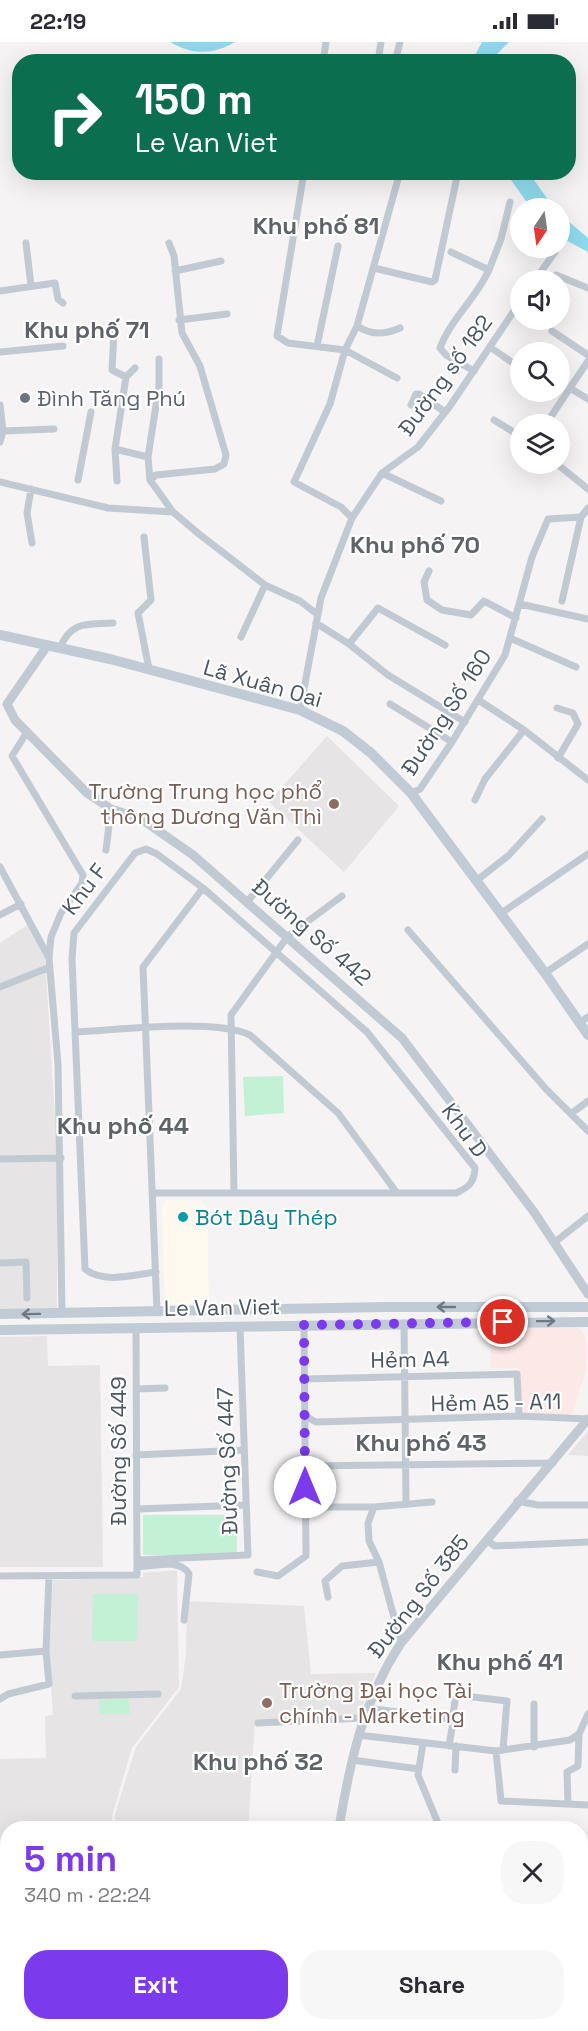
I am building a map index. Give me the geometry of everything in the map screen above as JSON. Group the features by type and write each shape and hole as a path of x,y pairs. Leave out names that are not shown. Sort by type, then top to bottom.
{"main road":[{"name":"Lã Xuân Oai","path":"0,635 149,669 300,710 343,731 371,753 411,793 545,973 584,1019 588,1035"},
{"name":"Le Van Viet","path":"0,1314 588,1306"},
{"path":"404,1307 404,1323"},
{"path":"135,1312 135,1328"},
{"path":"62,1313 62,1329"},
{"path":"85,1313 86,1328"},
{"name":"Le Van Viet","path":"0,1330 588,1322"}],"street":[{"path":"303,180 277,336 288,343 345,350 397,378"},
{"path":"352,518 341,507 294,482 330,404 345,350 357,326 398,180"},
{"path":"374,268 432,282 435,280 456,180"},
{"path":"474,371 446,356 440,348 445,333 480,290 501,239 510,202"},
{"path":"26,243 31,286"},
{"path":"150,480 156,475 215,469 224,464 226,455 200,366 182,333 175,271 169,243"},
{"path":"317,346 338,246"},
{"path":"452,252 489,270"},
{"path":"175,271 221,261"},
{"path":"570,280 588,288"},
{"path":"0,291 55,283 58,299 63,303"},
{"path":"179,320 227,314"},
{"name":"Đường số 182","path":"316,623 321,598 352,518 382,473 418,447 445,412 510,317"},
{"path":"357,326 371,333 387,334 400,328"},
{"path":"552,331 588,355"},
{"path":"114,332 112,370 126,377"},
{"path":"0,352 63,346"},
{"path":"490,347 510,361"},
{"path":"159,359 159,386 148,456 150,480 173,512 265,585 300,602 317,614"},
{"path":"588,361 570,388 588,399"},
{"path":"117,481 115,449 126,377 135,368"},
{"path":"411,405 416,394 419,394 445,412"},
{"path":"0,405 3,431 0,442"},
{"path":"78,480 91,412"},
{"path":"494,420 510,430"},
{"path":"3,431 54,429"},
{"path":"115,449 148,456"},
{"path":"382,473 441,501"},
{"path":"569,474 588,489"},
{"path":"0,482 108,508 173,512"},
{"path":"31,489 27,513 32,543"},
{"path":"562,601 581,517 588,508"},
{"name":"Đường Số 160","path":"411,793 420,789 480,701 505,655 532,557 548,519 581,517"},
{"path":"144,537 151,600 138,613 149,669"},
{"path":"429,571 424,582 427,600 442,610 471,615 484,602 516,618"},
{"path":"241,637 265,585"},
{"path":"520,604 588,619"},
{"path":"349,644 378,608 445,645"},
{"path":"60,648 64,638 78,626 113,623"},
{"path":"300,710 316,623 349,644 388,675 465,722"},
{"path":"510,638 576,667"},
{"name":"Đường Số 442","path":"47,646 4,706 15,720 87,793 111,809 140,818 193,855 402,1038 555,1242 588,1294"},
{"path":"480,701 524,730 588,780"},
{"path":"390,704 452,742"},
{"path":"557,708 573,713 578,724 558,758"},
{"path":"475,800 485,779 524,730"},
{"path":"27,732 12,756 83,875 82,883 58,921 51,937 49,958 58,1064 62,1313"},
{"path":"106,850 111,809"},
{"path":"476,881 509,855 542,819"},
{"path":"248,901 298,840"},
{"name":"Khu F","path":"156,1272 106,1278 92,1274 85,1269 72,950 74,933 135,853 146,849 152,850 203,888 275,953"},
{"path":"500,914 588,855"},
{"path":"1,872 21,904 49,958"},
{"path":"157,1311 143,967 203,888"},
{"path":"234,1192 231,1015 234,1007 288,936 342,896"},
{"path":"0,915 21,904"},
{"path":"408,930 546,1089 588,1131"},
{"path":"545,973 588,944"},
{"name":"Khu D","path":"275,953 372,1037 475,1168 474,1181 470,1186 456,1193 397,1193"},
{"path":"0,987 50,967"},
{"path":"75,1032 147,1028 232,1028 250,1035 327,1102 374,1159 397,1193"},
{"path":"572,1113 588,1101"},
{"path":"0,1159 61,1158"},
{"path":"153,1193 397,1193"},
{"path":"555,1242 588,1216"},
{"path":"0,1263 30,1262 27,1298"},
{"path":"404,1323 406,1502"},
{"path":"257,1572 278,1576 306,1556 304,1325"},
{"name":"Đường Số 447","path":"137,1567 248,1555 240,1326"},
{"name":"Đường Số 449","path":"135,1328 137,1567"},
{"name":"Hẻm A4","path":"305,1379 517,1374 519,1416"},
{"path":"136,1389 165,1388"},
{"name":"Hẻm A5 - A11","path":"305,1416 316,1422 519,1416 588,1419"},
{"name":"Đường Số 385","path":"340,1821 352,1760 365,1713 379,1679 401,1643 518,1501 554,1463 588,1419"},
{"path":"136,1455 244,1450"},
{"path":"305,1466 554,1463"},
{"path":"518,1501 538,1505 588,1505"},
{"path":"306,1507 374,1507 406,1502 432,1502"},
{"path":"137,1509 246,1505"},
{"path":"374,1507 368,1522 369,1541 379,1562 401,1643"},
{"path":"486,1540 495,1546 588,1542"},
{"path":"328,1598 325,1581 342,1566 379,1562"},
{"path":"0,1576 49,1576 178,1564 184,1567 189,1574 184,1620"},
{"path":"0,1699 8,1694 49,1684 46,1652 49,1576"},
{"path":"0,1655 46,1652"},
{"path":"75,1696 158,1694"},
{"path":"455,1770 453,1720 456,1695 507,1701 499,1751 501,1801 588,1805"},
{"path":"534,1704 534,1747"},
{"path":"258,1723 365,1713 453,1720"},
{"path":"568,1804 567,1772 578,1766 579,1734 588,1714"},
{"path":"358,1735 499,1751 560,1744 579,1734"},
{"path":"423,1743 418,1776 437,1821"},
{"path":"352,1760 419,1769"}],"shaded area":[{"name":"Trường Trung học phổ thông Dương Văn Thì","path":"327,736 399,806 344,872 269,802"},
{"path":"27,925 42,943 45,957 57,1151 57,1313 0,1315 0,943"},
{"path":"166,1200 201,1200 207,1205 209,1304 165,1304 162,1206"},
{"path":"490,1328 579,1328 586,1339 586,1370 572,1414 520,1413 519,1368 491,1368"},
{"path":"47,1336 48,1366 100,1365 103,1567 0,1567 0,1337"},
{"path":"588,1431 588,1456 568,1455"},
{"path":"177,1570 179,1687 132,1748 112,1821 0,1821 0,1759 46,1758 45,1716 53,1715 49,1652 53,1580 143,1577 143,1573"},
{"name":"Trường Đại học Tài chính - Marketing","path":"187,1601 304,1606 311,1674 376,1673 358,1717 255,1722 248,1821 116,1821 115,1814 136,1747 181,1689 186,1654"}],"green space":[{"path":"283,1076 284,1113 245,1116 243,1077"},
{"path":"143,1515 237,1515 237,1555 143,1555"},
{"path":"93,1594 138,1594 137,1641 92,1641"},
{"path":"129,1699 130,1714 99,1714 99,1700"}],"water":[{"path":"170,42 235,42 219,49 202,52 186,49"},
{"path":"482,42 509,42 497,54 476,54"},
{"path":"511,180 534,180 547,198 524,198"},
{"path":"570,223 588,238 588,252 570,242"}],"place":[{"name":"Đình Tăng Phú","path":"25,398"},
{"name":"Trường Trung học phổ thông Dương Văn Thì","path":"334,804"},
{"name":"Bót Dây Thép","path":"183,1217"},
{"name":"Trường Đại học Tài chính - Marketing","path":"267,1703"}],"district":[{"name":"Khu phố 81","path":"316,225"},
{"name":"Khu phố 71","path":"87,329"},
{"name":"Khu phố 70","path":"415,544"},
{"name":"Khu phố 44","path":"123,1125"},
{"name":"Khu phố 43","path":"421,1442"},
{"name":"Khu phố 41","path":"500,1661"},
{"name":"Khu phố 32","path":"258,1761"}],"route":[{"path":"305,1487 304,1325 503,1322"}]}
